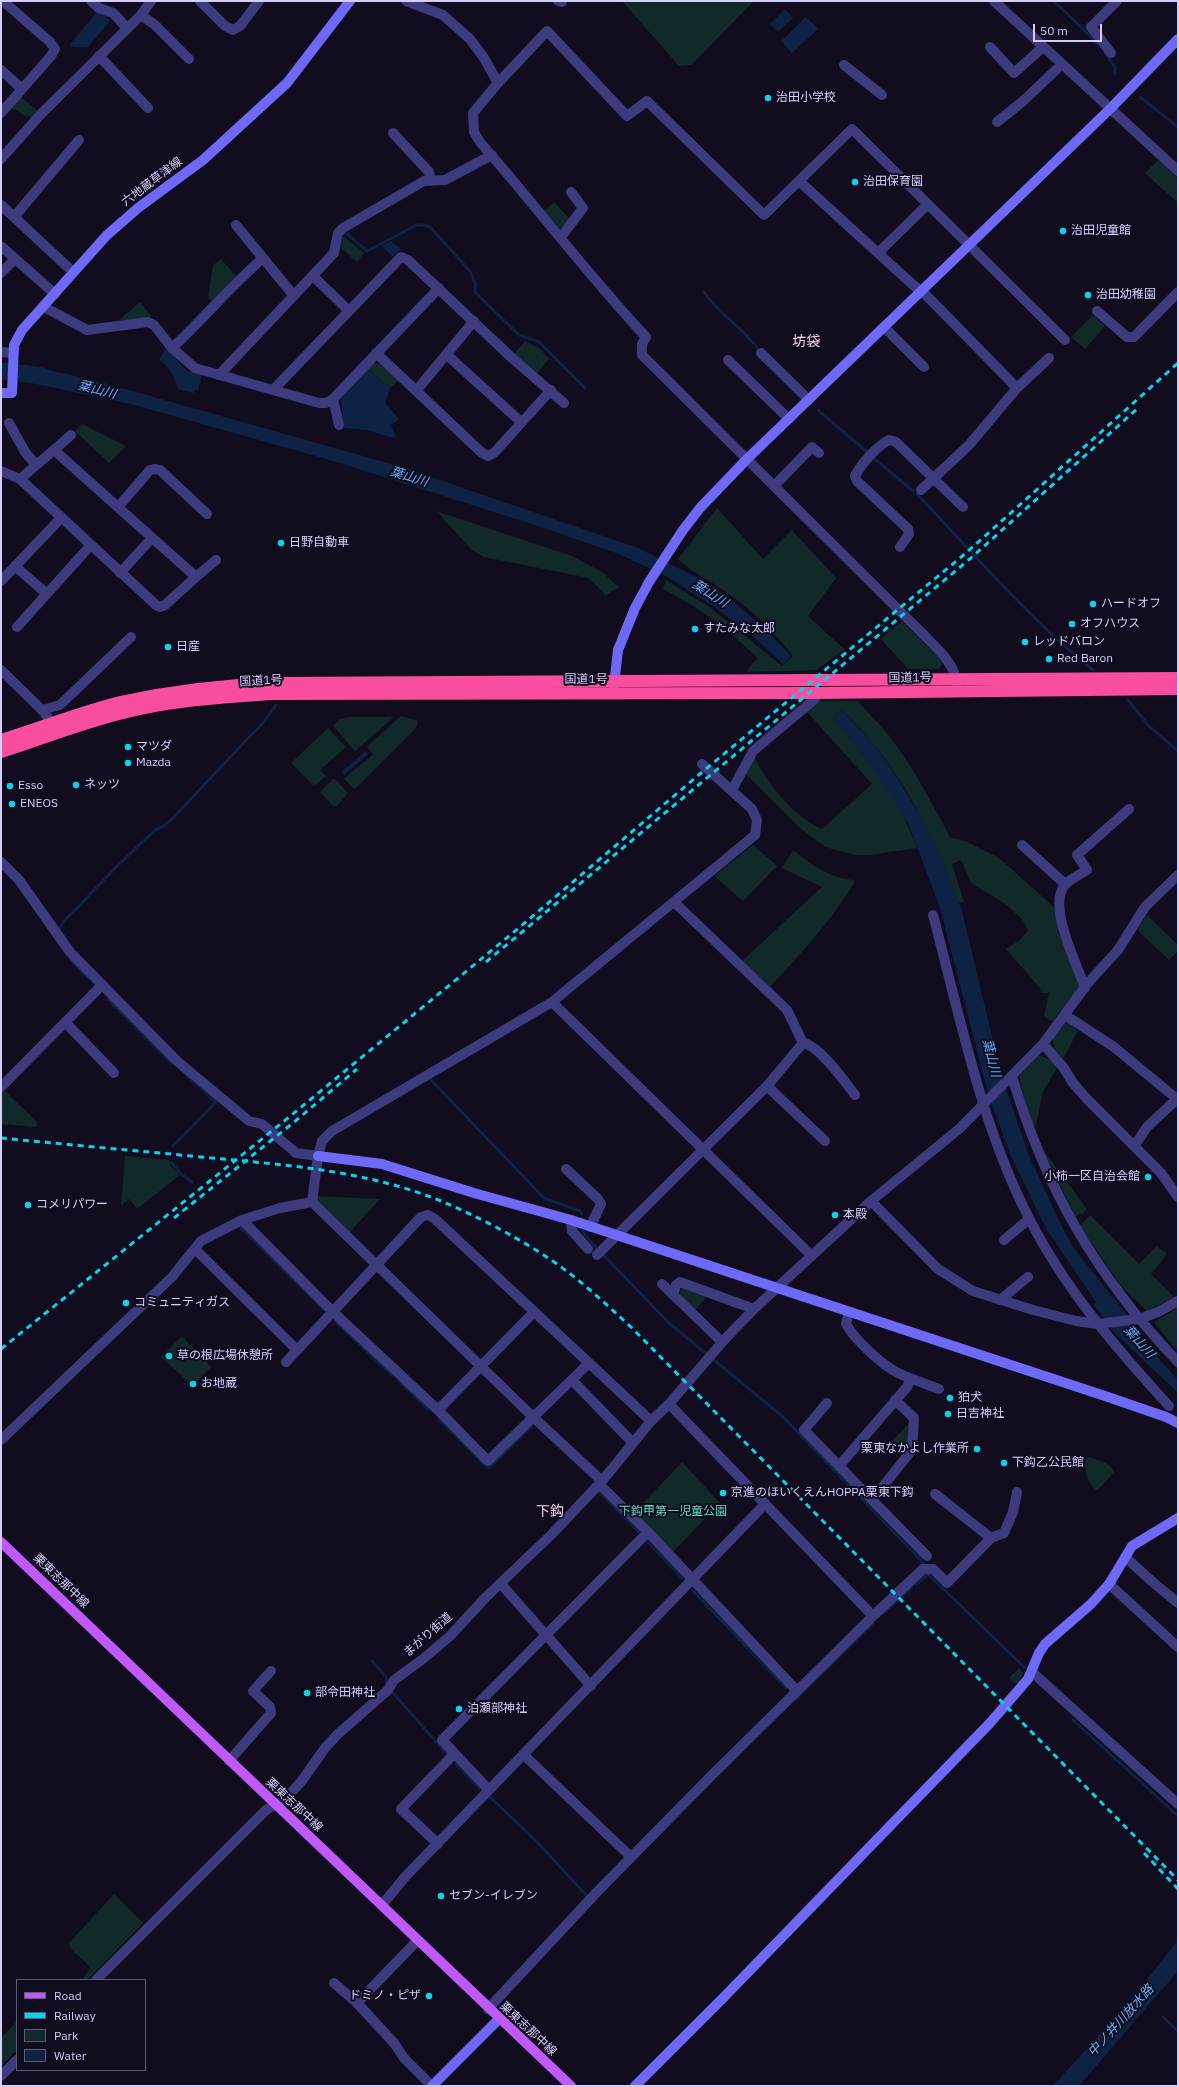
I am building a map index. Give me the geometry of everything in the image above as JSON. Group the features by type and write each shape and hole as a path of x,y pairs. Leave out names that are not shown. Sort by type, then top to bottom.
{"highway":[{"name":"国道1号","path":"1,752 123,713 160,705 271,694 613,688 957,678 1178,678"},
{"name":"国道1号","path":"1,740 118,703 180,690 226,685 280,683 613,688 816,693 1178,689"}],"main road":[{"name":"栗東志那中線","path":"1,1542 275,1805 382,1905 488,2009 571,2086"}],"street":[{"path":"1,113 55,49 50,42 3,1"},
{"path":"91,1 99,8 113,13 127,28"},
{"path":"1,159 41,114 141,15 151,1"},
{"path":"200,1 225,26 233,30 240,26 259,1"},
{"name":"六地蔵草津線","path":"1,393 12,393 12,357 16,338 73,272 107,235 138,208 203,160 287,83 350,1"},
{"path":"406,1 443,15 470,39 484,58 498,83"},
{"path":"994,1 1178,171"},
{"path":"1110,53 1091,27 1117,1"},
{"path":"141,15 155,25 189,59"},
{"path":"958,691 957,678 951,664 920,631 642,355 642,344 646,337 603,291 561,237 474,132 472,120 473,113 498,83 547,32 627,116 647,101 764,215 852,129 1065,340"},
{"path":"613,688 618,650 634,608 652,576 700,508 747,459 810,400 968,245 1111,108 1178,39"},
{"path":"990,47 1014,73 1043,47"},
{"path":"99,56 148,108"},
{"path":"996,122 1022,102 1062,64"},
{"path":"844,65 882,95"},
{"path":"1,70 22,89"},
{"path":"393,133 429,172 430,180"},
{"path":"14,217 79,140"},
{"path":"219,375 334,252 338,233 342,228 424,181 445,180 492,155"},
{"path":"799,181 921,291 1017,388"},
{"path":"561,237 583,208 571,192"},
{"path":"878,253 928,204"},
{"path":"1,205 73,272"},
{"path":"236,226 294,296"},
{"path":"2,247 54,294"},
{"path":"273,390 348,310 401,257 408,260 512,358 551,390 564,403"},
{"path":"172,348 208,315 239,280 263,258"},
{"path":"1,273 12,262"},
{"path":"313,276 348,310"},
{"path":"44,307 87,330 148,322 154,325 172,348 185,361 196,368 319,403 326,403 333,399 439,288"},
{"path":"1097,311 1127,338 1134,337 1178,292"},
{"path":"416,391 474,321"},
{"path":"884,327 924,367"},
{"path":"1,352 12,357"},
{"path":"376,353 482,453 488,456 494,452 551,390"},
{"path":"761,353 810,400"},
{"path":"447,355 521,422"},
{"path":"921,490 969,444 1017,388 1049,358"},
{"path":"728,360 789,419"},
{"path":"333,399 339,425"},
{"path":"9,423 25,452 36,465"},
{"path":"20,479 71,435"},
{"path":"900,547 909,534 908,529 857,481 855,476 858,470 884,442 890,440 896,442 963,507"},
{"path":"774,486 812,447 819,453"},
{"path":"54,450 196,577"},
{"path":"118,507 150,470 154,469 160,470 207,514"},
{"path":"1,471 20,479 90,546 160,608 216,560"},
{"path":"1,581 61,518"},
{"path":"120,573 152,538"},
{"path":"17,627 90,546"},
{"path":"14,566 47,594"},
{"path":"42,710 60,705 131,637"},
{"path":"1,670 42,710 52,724 61,733"},
{"path":"735,786 753,751 815,699 816,693"},
{"path":"312,1202 318,1156 322,1142 332,1131 552,1002 755,835 757,820 752,809 735,786 702,764"},
{"path":"1085,988 1062,927 1059,895 1065,884 1087,870 1077,855 1129,808"},
{"path":"1022,845 1065,884"},
{"path":"1,862 19,880 70,952 177,1061 249,1121 262,1124 296,1153 382,1164 474,1193 572,1220 1146,1410 1178,1424"},
{"name":"まがり街道","path":"97,1979 261,1815 286,1798 301,1782 325,1748 338,1734 388,1690 394,1680 423,1659 450,1636 486,1597 552,1535 600,1482 650,1421 668,1404 722,1342 754,1309 871,1201 921,1162 985,1105 1043,1044 1085,988 1118,950 1145,907 1178,875"},
{"path":"674,902 787,1010 803,1043"},
{"path":"933,915 996,1142 1029,1219 1062,1272 1098,1324 1169,1406"},
{"path":"1,1087 102,985"},
{"path":"552,1002 812,1256"},
{"path":"1065,1015 1114,1047 1178,1098 1147,1127 1135,1145"},
{"path":"65,1022 114,1073"},
{"path":"599,1252 617,1236 767,1086 803,1043"},
{"path":"803,1043 810,1044 825,1059 855,1095"},
{"path":"1043,1044 1063,1067 1082,1094 1162,1172 1178,1197"},
{"path":"1011,1078 1028,1128 1050,1182 1115,1290 1178,1362"},
{"path":"767,1086 825,1141"},
{"path":"566,1169 598,1198 601,1204 590,1227"},
{"path":"871,1201 938,1269 973,1291 1000,1300 1076,1321 1098,1324 1139,1319 1158,1312 1178,1301"},
{"path":"1,1440 172,1277 201,1241 242,1220 280,1208 312,1202"},
{"path":"312,1202 600,1482 797,1691"},
{"path":"286,1362 296,1349 421,1217 428,1215 435,1219 650,1421"},
{"path":"1004,1240 1029,1219"},
{"path":"242,1220 332,1311 438,1410 488,1461 589,1363"},
{"path":"572,1220 572,1231 588,1249"},
{"path":"195,1249 296,1349"},
{"path":"1000,1300 1028,1277"},
{"path":"673,1295 676,1285 680,1282 754,1309"},
{"path":"662,1284 722,1342"},
{"path":"438,1410 534,1312"},
{"path":"849,1312 846,1324 850,1332 896,1372 939,1389"},
{"path":"839,1466 907,1387 911,1379"},
{"path":"572,1380 633,1443"},
{"path":"872,1500 912,1450 914,1418 895,1400"},
{"path":"827,1403 804,1430 927,1556"},
{"path":"668,1404 873,1616"},
{"path":"488,2009 631,1857 873,1616 928,1569 947,1583 991,1538 1004,1533 1013,1512 1017,1492"},
{"path":"935,1494 991,1538"},
{"path":"382,1905 405,1877 765,1504"},
{"path":"635,2086 725,1996 990,1723 1021,1688 1032,1672 1039,1653 1045,1644 1091,1604 1109,1584 1132,1546 1178,1518"},
{"path":"489,1790 442,1740 547,1636 648,1532"},
{"path":"1125,1557 1178,1603"},
{"path":"501,1584 591,1686"},
{"path":"1109,1584 1178,1647"},
{"path":"229,1761 271,1713 270,1707 253,1691 271,1671"},
{"path":"1032,1672 1178,1804"},
{"path":"438,1844 401,1809 454,1754"},
{"path":"524,1755 631,1857"},
{"path":"357,2002 417,1941"},
{"path":"334,1983 357,2002 394,2043 404,2058 432,2086 499,2019"},
{"path":"1,2076 16,2061"}],"green space":[{"path":"622,1 754,1 691,65 679,66"},
{"path":"21,97 38,111 31,118 27,115 26,117 17,110 10,109"},
{"path":"1158,160 1178,179 1178,203 1145,173"},
{"path":"554,202 570,219 562,228 556,228 543,212"},
{"path":"343,236 364,253 357,262 341,248"},
{"path":"221,259 236,276 213,302 208,298 213,265"},
{"path":"140,302 152,317 119,320"},
{"path":"1093,315 1105,326 1085,349 1071,337"},
{"path":"525,341 540,349 549,359 537,373 514,354"},
{"path":"373,363 380,364 399,380 390,388 368,369"},
{"path":"82,424 126,446 109,463 75,431"},
{"path":"717,508 763,559 792,530 836,578 808,616 844,649 817,670 747,672 747,670 758,658 721,625 695,607 663,589 666,580 712,609 782,666 793,656 779,639 747,608 723,590 690,569 678,559"},
{"path":"436,511 572,556 602,572 620,588 613,590 606,596 589,578 484,557 472,550"},
{"path":"902,621 943,662 939,669 908,669 881,639"},
{"path":"820,701 858,701 887,733 905,758 950,837 965,841 999,858 1053,906 1059,934 1081,985 1052,1022 1044,1016 1049,993 1041,993 1040,988 1006,949 1020,940 1028,930 1022,919 1004,903 971,883 961,860 952,864 964,902 958,903 937,850 911,799 879,751 861,729 841,709 833,718 858,748 892,795 910,830 917,848 870,855 855,855 825,847 799,827 746,774 754,758 767,779 783,799 801,816 822,829 872,784 807,712"},
{"path":"401,716 418,721 416,728 356,788 353,788 344,779 373,754 367,747"},
{"path":"349,717 394,717 355,751 333,726 340,719"},
{"path":"328,728 346,747 320,770 326,776 317,784 313,785 293,765 292,762"},
{"path":"333,779 335,779 348,793 337,806 333,806 320,792"},
{"path":"753,845 777,866 743,901 714,876"},
{"path":"793,850 821,870 837,877 854,880 854,883 835,911 804,950 770,987 742,961 822,887 782,868"},
{"path":"1147,915 1178,945 1178,951 1169,960 1137,930"},
{"path":"1069,1023 1078,1031 1063,1059 1055,1050 1052,1038 1063,1024"},
{"path":"1039,1055 1051,1060 1057,1067 1043,1092 1036,1125 1033,1126 1027,1110 1019,1076"},
{"path":"4,1090 38,1123 36,1127 1,1124 1,1093"},
{"path":"1042,1148 1087,1209 1082,1214 1080,1213 1075,1216"},
{"path":"125,1156 169,1160 171,1166 180,1175 137,1209 129,1199 121,1206"},
{"path":"316,1196 380,1199 349,1233 317,1203"},
{"path":"1090,1215 1139,1264 1157,1246 1167,1254 1151,1274 1174,1297 1147,1311 1121,1286 1080,1226"},
{"path":"682,1288 707,1296 695,1310 679,1295"},
{"path":"1178,1308 1178,1352 1154,1322"},
{"path":"182,1336 211,1367 193,1386 161,1357"},
{"path":"910,1422 907,1449 903,1455 890,1444"},
{"path":"1089,1457 1106,1463 1113,1469 1114,1472 1098,1490 1096,1490 1090,1483 1085,1469 1085,1460"},
{"name":"下鈎甲第一児童公園","path":"682,1462 720,1503 672,1553 635,1512"},
{"path":"1019,1668 1023,1673 1018,1683 1014,1683 1009,1678"},
{"path":"114,1894 143,1923 88,1979 83,1979 90,1969 88,1965 72,1950 69,1943"},
{"path":"16,2022 16,2051 1,2067 1,2038"}],"water":[{"path":"785,9 793,18 778,32 770,24"},
{"path":"97,12 107,15 106,18 109,19 109,22 88,47 71,47 70,44"},
{"path":"806,17 818,29 792,53 781,41"},
{"path":"391,241 401,249 393,257 382,246"},
{"path":"166,348 187,371 202,374 198,390 195,390 194,393 178,389 169,369 159,360"},
{"path":"19,366 50,370 104,383 402,467 638,548 704,581 727,596 766,630 791,656 783,664 755,638 716,608 668,577 619,554 535,525 337,462 131,404 22,381 19,375"},
{"path":"368,369 390,388 385,403 399,419 391,425 396,436 393,438 367,430 344,428 341,398"},
{"path":"841,709 872,742 890,767 922,818 939,852 962,911 1002,1078 1030,1158 1061,1225 1073,1247 1135,1325 1143,1341 1178,1380 1178,1393 1116,1334 1094,1305 1096,1302 1045,1227 1010,1154 988,1093 940,908 909,825 873,768 833,718"},
{"path":"365,751 368,754 344,775 342,772"},
{"name":"中ノ井川放水路","path":"1178,1940 1178,1971 1079,2086 1053,2086 1134,1996"}],"waterway":[{"path":"1054,1 1098,44"},
{"path":"1105,53 1115,67 1115,74"},
{"path":"1140,97 1178,127"},
{"path":"347,234 367,251 417,225 425,225 430,227 470,271 475,283 475,292 519,335 539,342 585,388"},
{"path":"704,292 758,349"},
{"name":"葉山川","path":"1,372 6,371 42,376"},
{"path":"818,410 867,452"},
{"path":"875,459 913,491"},
{"path":"917,494 1024,607 1046,629 1093,670"},
{"path":"1128,700 1149,726 1178,751"},
{"path":"60,927 68,916 135,849 155,830 164,826 173,818 263,724 276,705"},
{"path":"70,959 88,978"},
{"path":"108,999 161,1053"},
{"path":"164,1056 172,1063"},
{"path":"173,1146 216,1102 181,1070"},
{"path":"431,1080 544,1198 580,1211 582,1214"},
{"path":"171,1162 181,1174 192,1182"},
{"path":"241,1228 323,1309"},
{"path":"583,1231 585,1236 669,1323 782,1416 915,1554 925,1565 928,1574"},
{"path":"335,1321 392,1375"},
{"path":"399,1381 429,1410"},
{"path":"439,1419 487,1467 490,1467 531,1427"},
{"path":"599,1492 639,1532"},
{"path":"648,1542 682,1578"},
{"path":"915,1585 928,1574 1025,1668"},
{"path":"885,1612 911,1588"},
{"path":"693,1591 786,1688"},
{"path":"796,1699 873,1623"},
{"path":"372,1661 386,1677 387,1685"},
{"path":"393,1693 447,1754"},
{"path":"1073,1720 1178,1816"},
{"path":"456,1764 479,1788"},
{"path":"490,1797 538,1843 587,1896"},
{"path":"1163,2017 1178,2031"}],"railway":[{"path":"1,1349 288,1118 520,927 701,773 966,553 1178,363"},
{"path":"486,962 971,558 1137,409"},
{"path":"174,1218 293,1123 357,1069"},
{"path":"1,1138 269,1163 356,1176 413,1191 441,1201 471,1214 529,1246 577,1279 632,1328 1178,1880"},
{"path":"1144,1853 1178,1889"}],"place":[{"name":"治田小学校","path":"768,98"},
{"name":"治田保育園","path":"855,182"},
{"name":"治田児童館","path":"1063,231"},
{"name":"治田幼稚園","path":"1088,295"},
{"name":"日野自動車","path":"281,543"},
{"name":"ハードオフ","path":"1093,604"},
{"name":"オフハウス","path":"1072,624"},
{"name":"すたみな太郎","path":"695,629"},
{"name":"レッドバロン","path":"1025,642"},
{"name":"日産","path":"168,647"},
{"name":"Red Baron","path":"1049,659"},
{"name":"マツダ","path":"128,747"},
{"name":"Mazda","path":"128,763"},
{"name":"ネッツ","path":"76,785"},
{"name":"Esso","path":"10,786"},
{"name":"ENEOS","path":"12,804"},
{"name":"小柿一区自治会館","path":"1148,1177"},
{"name":"コメリパワー","path":"28,1205"},
{"name":"本殿","path":"835,1215"},
{"name":"コミュニティガス","path":"126,1303"},
{"name":"草の根広場休憩所","path":"169,1356"},
{"name":"お地蔵","path":"193,1384"},
{"name":"狛犬","path":"950,1398"},
{"name":"日吉神社","path":"948,1414"},
{"name":"栗東なかよし作業所","path":"977,1449"},
{"name":"下鈎乙公民館","path":"1004,1463"},
{"name":"京進のほいくえんHOPPA栗東下鈎","path":"723,1493"},
{"name":"部令田神社","path":"307,1693"},
{"name":"泊瀬部神社","path":"459,1709"},
{"name":"セブン-イレブン","path":"441,1896"},
{"name":"ドミノ・ピザ","path":"429,1996"}],"district":[{"name":"坊袋","path":"806,342"},
{"name":"下鈎","path":"550,1512"}]}
